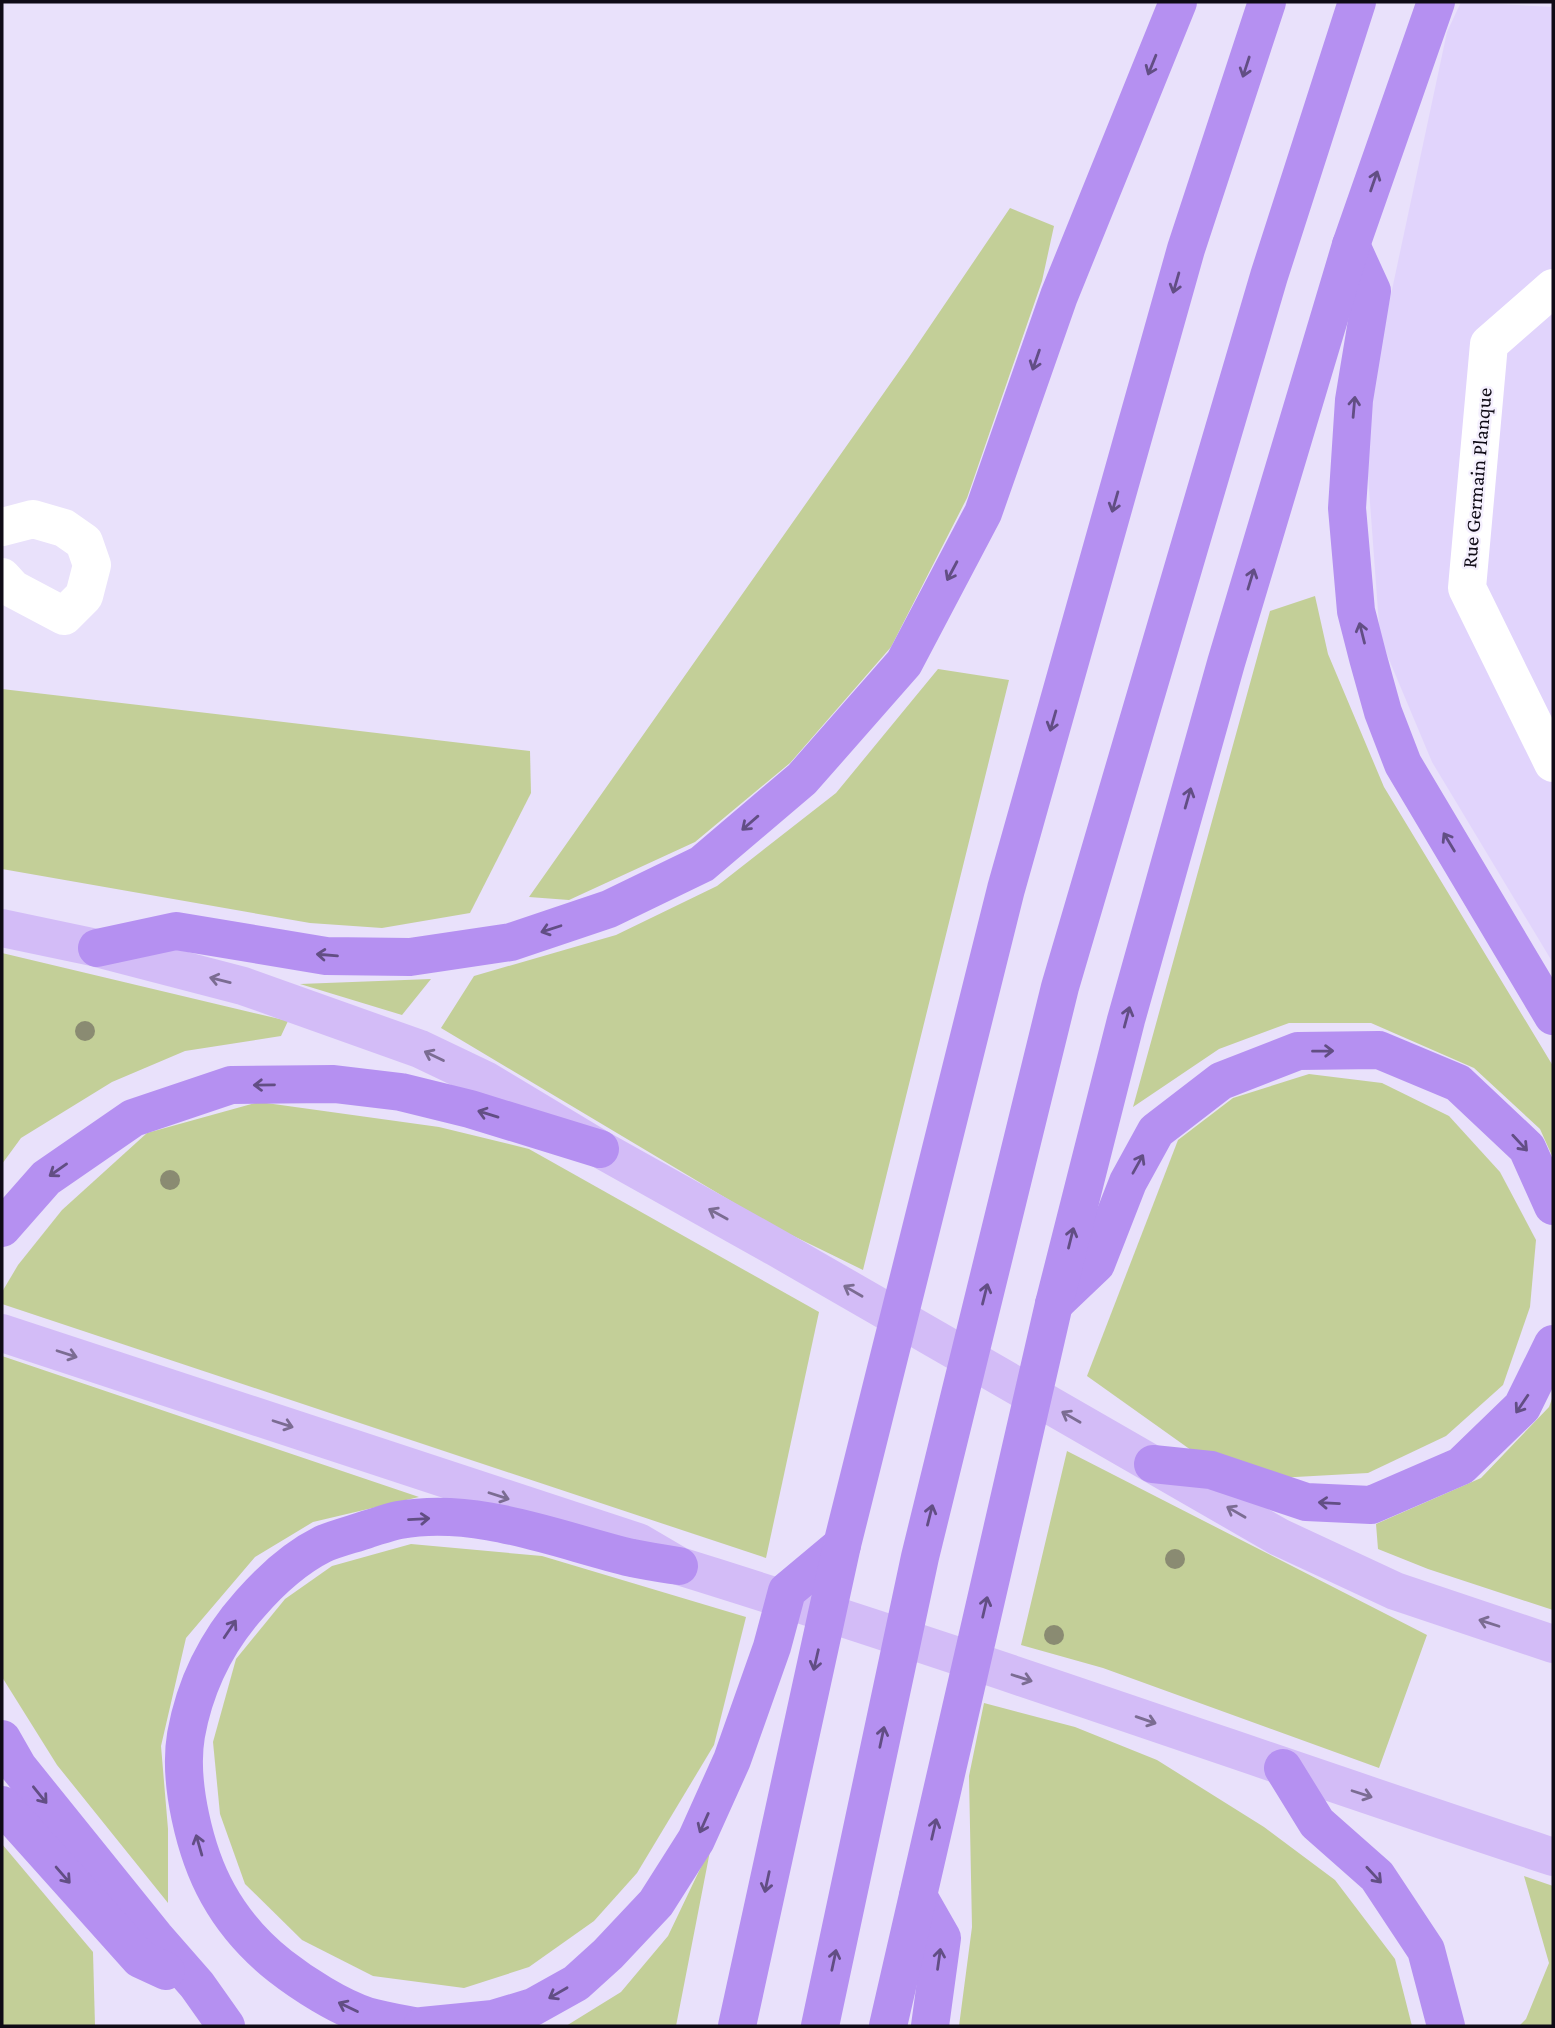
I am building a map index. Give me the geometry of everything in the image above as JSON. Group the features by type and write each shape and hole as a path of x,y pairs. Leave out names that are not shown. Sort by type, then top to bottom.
{"highway":[{"path":"97,948 176,931 326,956 410,957 511,942 609,909 702,864 802,779 904,663 983,513 1059,296 1178,2"},
{"path":"737,2026 842,1545 1006,888 1186,249 1267,2"},
{"path":"820,2026 920,1557 1060,987 1269,276 1357,2"},
{"path":"888,2026 1054,1304 1126,1020 1214,702 1351,245 1436,2"},
{"path":"1351,245 1372,291 1354,400 1347,508 1356,611 1368,658 1383,712 1403,764 1553,1016"},
{"path":"1054,1304 1096,1264 1128,1182 1156,1131 1222,1081 1298,1051 1379,1050 1458,1083 1527,1148 1553,1206"},
{"path":"2,1228 46,1178 133,1118 231,1085 334,1084 401,1092 470,1109 600,1149"},
{"path":"1142,1457 1211,1470 1306,1502 1371,1505 1461,1466 1522,1407 1553,1343"},
{"path":"413,2026 364,2015 318,1992 279,1966 245,1932 218,1894 201,1853 184,1775 186,1737 195,1698 211,1657 238,1617 268,1583 295,1562 323,1544 399,1520 441,1518 486,1521 632,1558 679,1566"},
{"path":"422,2026 493,2020 533,2007 576,1983 608,1954 656,1903 696,1840 732,1760 772,1647 788,1591 842,1545"},
{"path":"2,1739 18,1768 155,1937 197,1984 226,2026"},
{"path":"1283,1768 1317,1824 1377,1876 1426,1950 1446,2026"},
{"path":"2,1805 140,1959 197,1984"},
{"path":"918,1896 942,1938 930,2026"}],"main road":[{"path":"2,928 97,948 243,986 420,1049 486,1081 600,1149 1279,1537 1395,1591 1553,1644"},
{"path":"2,1333 638,1542 679,1566 1082,1697 1283,1768 1553,1857"}],"lane":[{"name":"Rue Germain Planque","path":"1553,288 1489,344 1467,588 1553,763"},
{"path":"2,527 33,519 64,528 84,542 92,565 84,596 64,616 13,589 2,577"}],"shaded area":[{"path":"1461,2 1553,7 1553,963 1432,762 1380,638 1364,421 1447,32"}],"green space":[{"path":"1010,208 1054,226 1042,281 967,498 891,647 790,763 695,842 569,900 529,897 907,360"},
{"path":"1315,596 1328,654 1384,787 1553,1066 1553,1158 1540,1129 1474,1068 1371,1023 1289,1023 1219,1049 1133,1107 1270,611"},
{"path":"938,669 1009,680 863,1270 773,1226 441,1028 474,976 616,935 717,886 836,793"},
{"path":"2,689 530,751 531,793 470,913 382,928 310,923 2,869"},
{"path":"2,953 288,1021 281,1036 185,1051 112,1082 21,1138 2,1164"},
{"path":"431,979 402,1015 300,984"},
{"path":"1309,1074 1382,1083 1449,1116 1500,1172 1536,1240 1530,1307 1503,1385 1446,1436 1368,1473 1277,1478 1212,1465 1087,1376 1178,1140 1233,1098"},
{"path":"259,1102 439,1127 529,1149 819,1312 766,1558 2,1304 2,1292 18,1265 62,1210 147,1133"},
{"path":"2,1356 419,1497 313,1522 255,1557 186,1638 161,1746 168,1829 168,1903 57,1765 2,1677"},
{"path":"1553,1396 1553,1610 1428,1569 1378,1549 1376,1524 1481,1478 1549,1407"},
{"path":"1067,1451 1427,1635 1379,1768 1103,1668 1021,1645"},
{"path":"411,1544 542,1556 746,1617 714,1745 637,1873 594,1921 529,1967 464,1988 373,1976 302,1940 245,1884 220,1814 213,1742 236,1659 285,1599 332,1566"},
{"path":"984,1703 1075,1727 1157,1760 1264,1827 1335,1880 1395,1959 1412,2026 959,2026 972,1927 969,1776"},
{"path":"2,1844 93,1952 95,2026 2,2026"},
{"path":"711,1846 676,2026 566,2026 621,1992 668,1936"},
{"path":"1524,1876 1553,1886 1553,2026 1519,2026 1526,2019 1549,1963"}]}
